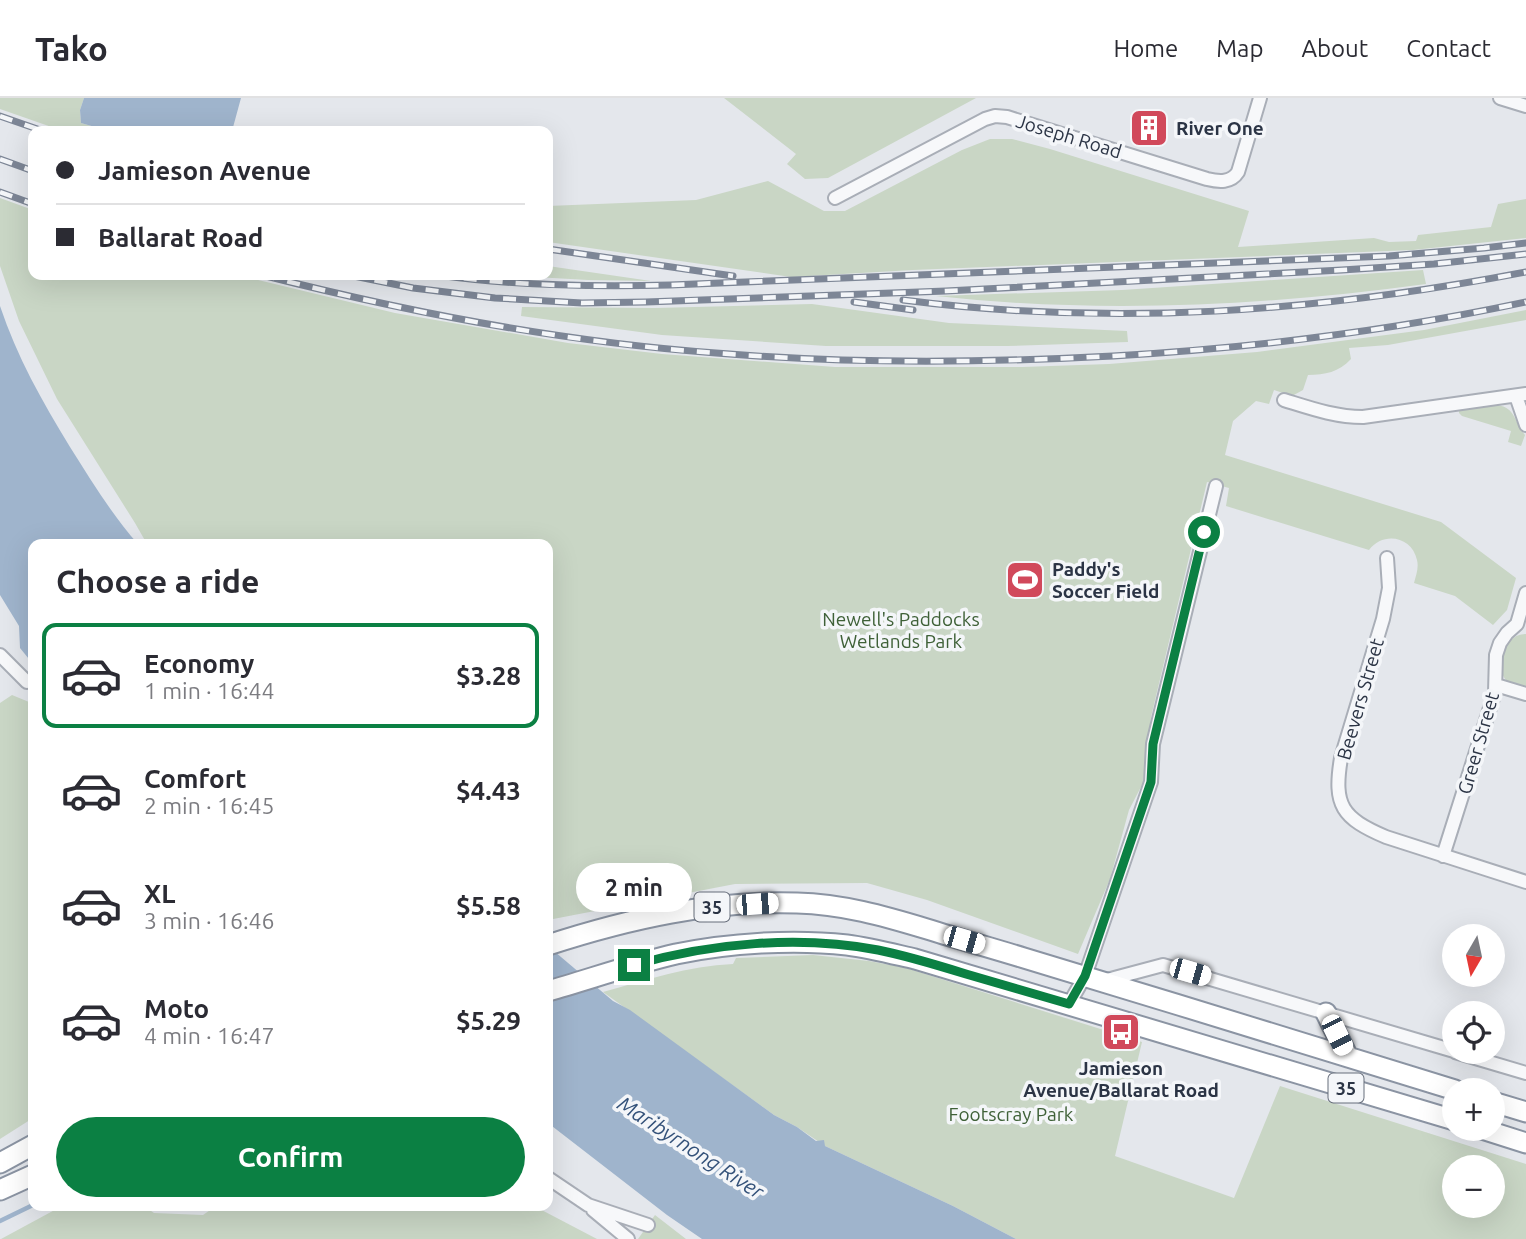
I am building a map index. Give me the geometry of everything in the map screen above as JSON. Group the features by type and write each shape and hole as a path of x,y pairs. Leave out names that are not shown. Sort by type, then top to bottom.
{"highway":[{"name":"35","path":"553,943 647,917 715,906 772,902 852,909 1094,978 1442,1086"},
{"name":"35","path":"553,989 617,970 713,948 779,943 834,944 878,950 1069,1004 1442,1116"},
{"path":"1326,1013 1348,1057"},
{"path":"1505,1106 1526,1112"},
{"path":"1505,1136 1526,1143"},
{"path":"0,1163 28,1148"},
{"path":"1,1187 28,1177"}],"street":[{"name":"Joseph Road","path":"835,198 982,121 1000,116 1207,179 1228,181 1238,172 1260,98"},
{"path":"1500,98 1526,106"},
{"path":"1284,400 1327,413 1363,417 1521,395 1526,425"},
{"path":"1069,1004 1094,978 1151,782 1153,744 1216,486"},
{"name":"Beevers Street","path":"1387,558 1389,588 1385,609 1341,758 1338,781 1343,808 1357,822 1386,837 1526,882"},
{"name":"Greer Street","path":"1443,856 1496,685 1495,666 1500,643 1507,632 1522,625 1526,593"},
{"path":"0,655 27,682"},
{"path":"1496,685 1526,694"},
{"path":"1094,978 1164,965 1442,1048"},
{"path":"1496,1064 1526,1073"},
{"path":"553,1182 628,1239"},
{"path":"580,1201 648,1225"}],"green space":[{"path":"0,98 84,98 80,110 81,123 92,126 49,126 0,109"},
{"path":"724,98 976,98 828,178 805,179 787,164 796,154"},
{"path":"990,139 1012,139 1249,211 1238,247 1374,238 1389,242 1416,241 1418,235 1491,227 1498,204 1526,199 1526,238 1413,250 791,277 553,243 553,206 696,200 768,181 824,211 845,211 962,150"},
{"name":"Newell's Paddocks Wetlands Park","path":"0,198 28,208 28,280 258,280 395,313 568,343 662,354 835,367 1109,364 1257,352 1424,330 1526,310 1526,320 1388,345 1349,348 1351,359 1331,372 1308,375 1303,390 1292,396 1274,390 1269,404 1256,401 1233,421 1225,455 1441,522 1516,578 1507,610 1493,625 1455,596 1414,583 1417,560 1414,552 1403,541 1389,538 1369,550 1226,506 1229,488 1207,482 1151,717 1143,783 1129,810 1110,879 1078,954 927,900 867,883 735,884 553,919 553,539 144,539 57,399 19,321 0,266"},
{"path":"553,267 651,281 553,278"},
{"path":"1423,270 1426,284 1243,302 1059,305 936,296 1122,290"},
{"path":"812,304 949,323 1127,331 1128,342 1007,346 826,346 662,335 521,316 522,307 655,308"},
{"path":"1493,405 1506,408 1513,415 1525,435 1521,446 1508,442 1511,431 1459,413 1462,409"},
{"path":"1526,634 1526,690 1507,681 1502,674 1501,656 1510,641"},
{"path":"12,695 28,702 28,1121 0,1139 0,703"},
{"name":"Footscray Park","path":"813,955 906,968 1142,1042 1115,1156 1234,1198 1280,1086 1442,1137 1442,1141 1453,1141 1498,1155 1442,1155 1442,1218 1505,1218 1505,1157 1526,1164 1526,1239 1016,1239 825,1146 774,1115 603,992 683,971 733,964 736,958"},
{"path":"53,1211 151,1211 203,1215 209,1211 544,1211 597,1239 1,1239"},
{"path":"655,1215 686,1239 638,1239"}],"water":[{"path":"84,98 241,98 233,126 92,126 81,123 80,110"},
{"path":"0,306 22,361 50,413 102,497 134,539 28,539 28,658 20,648 19,626 0,595"},
{"name":"Maribyrnong River","path":"553,950 613,1001 630,1010 774,1115 816,1141 824,1140 825,1146 1016,1239 702,1239 553,1127"}],"waterway":[{"path":"0,1221 28,1207"}],"railway":[{"path":"0,116 29,126"},
{"path":"0,159 28,169"},
{"path":"0,192 28,202"},
{"path":"486,280 554,285 670,285 1389,256 1526,243"},
{"path":"553,250 733,276"},
{"path":"374,280 413,288 495,298 582,303 646,302 946,291 1342,270 1526,254"},
{"path":"903,300 1060,313 1216,311 1370,297 1526,272"},
{"path":"283,280 374,302 601,342 766,357 865,361 1063,358 1217,348 1372,330 1526,302"},
{"path":"854,302 913,310"}],"place":[{"name":"River One","path":"1149,128"},
{"name":"Paddy's Soccer Field","path":"1025,580"},
{"name":"Jamieson Avenue/Ballarat Road","path":"1121,1032"}],"route":[{"path":"634,965 713,948 779,943 845,945 915,959 1069,1004 1085,976 1151,782 1153,744 1204,532"}]}
